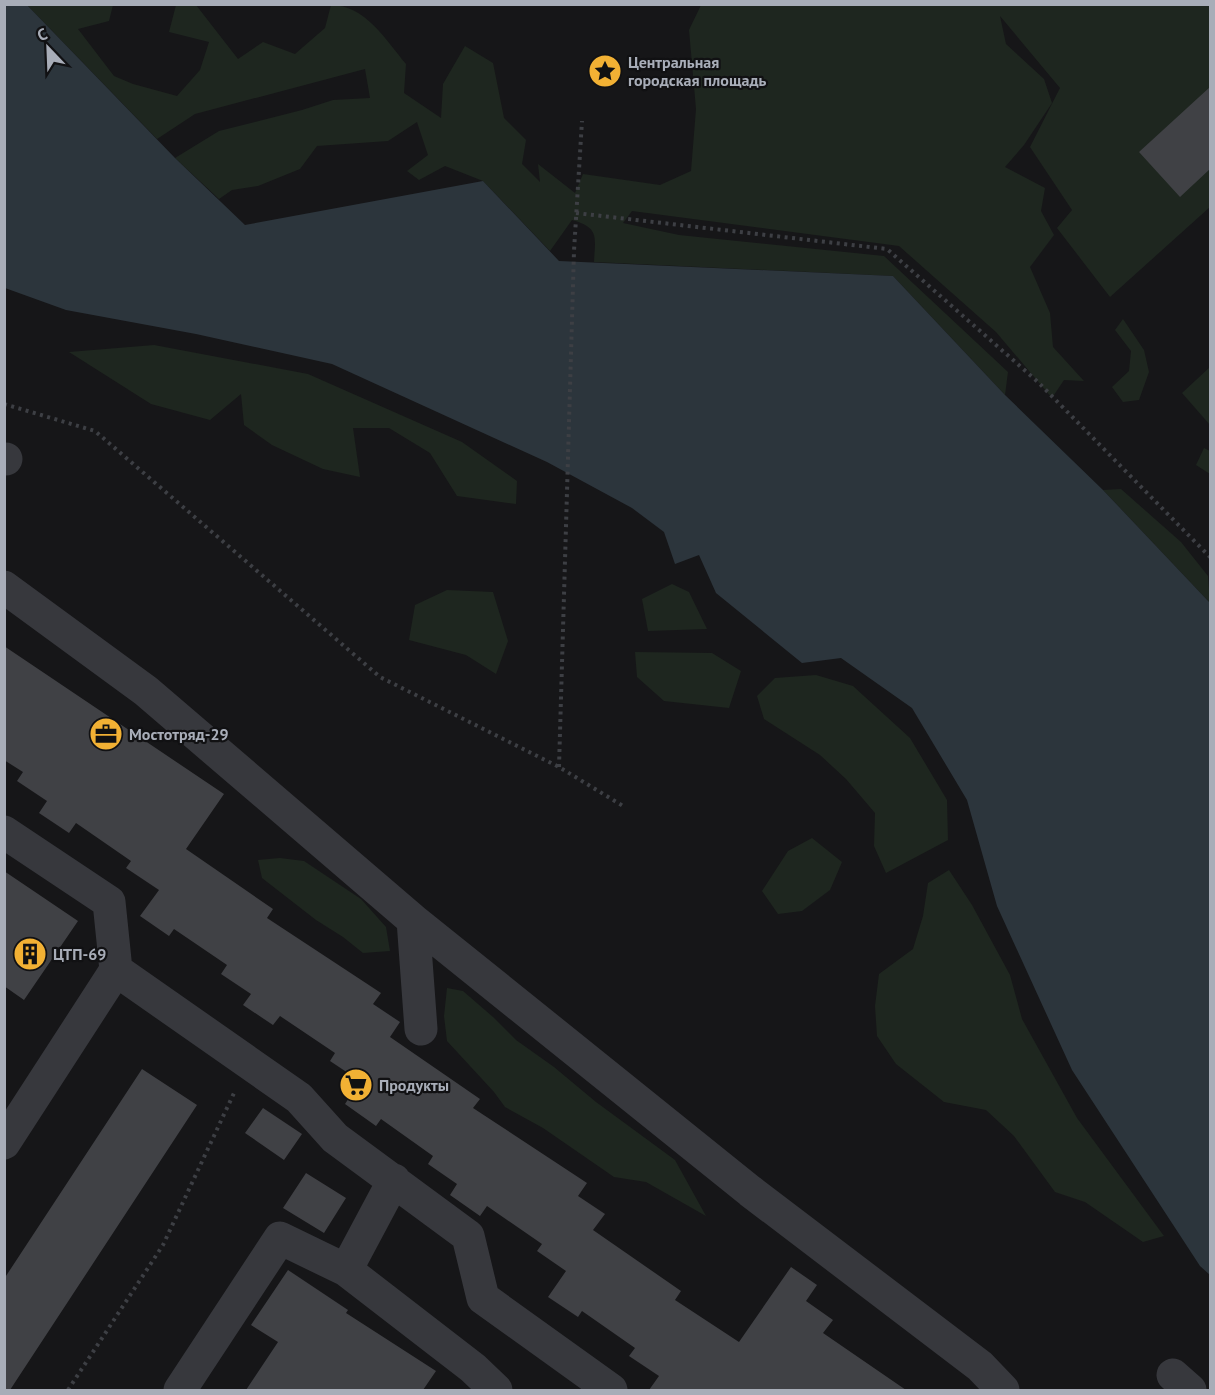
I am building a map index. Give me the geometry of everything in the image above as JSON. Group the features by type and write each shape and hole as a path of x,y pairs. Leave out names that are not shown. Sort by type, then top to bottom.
{"lane":[{"path":"4,587 146,691 413,920 750,1191 980,1366 1003,1390"},
{"path":"4,832 109,902 116,970 4,1143"},
{"path":"413,920 422,1029"},
{"path":"116,970 299,1098 335,1138 468,1236 483,1298 611,1390"},
{"path":"346,1270 394,1180"},
{"path":"180,1390 279,1238 346,1270 466,1379 496,1390"}],"path":[{"path":"559,767 574,251 582,121"},
{"path":"576,213 887,249 1038,382 1210,557"},
{"path":"4,404 95,431 380,677 559,767 623,806"},
{"path":"68,1390 163,1245 248,1063"}],"shaded area":[{"path":"5,4 27,5 175,158 245,225 483,181 559,261 893,276 1005,395 1103,490 1210,603 1210,1275 1200,1266 1072,1070 997,906 967,800 912,708 841,658 802,663 716,593 699,555 675,564 664,532 632,508 547,462 332,364 196,334 66,310 5,288"},
{"path":"27,5 113,5 109,21 78,29 114,76 133,84 177,96 200,70 209,42 169,32 176,5 196,5 238,59 263,42 295,54 325,28 331,5 354,11 374,26 406,64 404,93 441,118 443,84 465,46 493,63 504,118 526,140 522,164 540,182 538,164 575,193 583,174 660,185 691,171 696,109 689,30 701,5 1210,5 1210,207 1110,297 1057,228 1072,210 1030,147 1060,88 1000,16 1006,44 1044,79 1052,103 1024,145 1005,167 1045,188 1041,211 1054,235 1030,267 1050,313 1053,347 1084,381 1064,380 1052,398 996,332 899,246 632,211 623,223 679,235 884,256 1008,372 1005,395 893,276 594,262 595,240 592,230 572,220 550,251 483,181 445,166 419,180 407,171 428,155 417,122 388,141 317,146 300,169 258,186 232,190 219,199 175,158 219,131 333,100 370,98 365,69 195,114 157,139"},
{"path":"1123,319 1144,350 1149,372 1139,400 1123,402 1112,387 1129,371 1131,351 1115,330"},
{"path":"154,345 308,374 462,442 517,481 516,504 457,496 430,453 389,428 353,428 360,477 323,469 272,445 244,425 241,394 210,420 151,404 69,352"},
{"path":"1210,367 1210,425 1182,393"},
{"path":"1204,448 1210,451 1210,474 1196,465"},
{"path":"1121,489 1181,542 1208,576 1210,603 1103,490"},
{"path":"672,584 689,592 707,629 648,631 642,599"},
{"path":"447,590 493,592 508,641 496,674 466,655 409,640 415,605"},
{"path":"635,652 712,653 741,671 729,708 664,701 637,677"},
{"path":"816,675 853,686 910,738 947,800 948,840 886,873 874,846 875,813 846,779 820,755 764,719 757,696 775,678"},
{"path":"812,838 842,862 830,890 802,911 778,914 762,891 788,851"},
{"path":"280,858 304,861 361,899 386,927 390,951 363,953 262,878 258,860"},
{"path":"949,870 972,905 1010,975 1022,1019 1077,1118 1164,1236 1143,1242 1085,1202 1055,1192 1014,1136 986,1110 944,1102 896,1064 877,1036 875,1006 879,974 913,949 923,916 928,883"},
{"path":"447,988 463,991 516,1040 675,1160 706,1216 646,1182 614,1177 543,1128 505,1107 447,1041 444,1016"}],"building":[{"path":"1210,87 1210,169 1180,197 1139,152"},
{"path":"4,646 224,794 186,849 273,909 267,918 381,993 373,1004 400,1022 390,1037 480,1099 473,1108 587,1183 578,1196 605,1214 593,1230 681,1291 675,1300 739,1342 791,1267 817,1285 806,1301 833,1320 823,1333 906,1390 649,1390 659,1376 629,1356 635,1348 582,1311 578,1317 548,1297 566,1271 537,1251 542,1244 487,1206 480,1216 450,1195 457,1184 428,1164 433,1156 381,1119 376,1126 345,1104 360,1081 330,1061 335,1053 280,1016 273,1025 243,1005 251,994 221,974 227,965 174,929 169,936 140,916 159,890 126,868 131,861 76,823 69,833 39,813 47,801 17,781 23,772 4,760"},
{"name":"ЦТП-69","path":"4,871 78,921 24,1000 4,986"},
{"path":"142,1069 197,1105 10,1390 4,1390 4,1279"},
{"path":"263,1108 302,1134 284,1160 245,1133"},
{"path":"306,1173 346,1198 324,1233 283,1208"},
{"path":"288,1270 348,1310 346,1313 436,1371 423,1390 246,1390 278,1342 251,1325"}],"place":[{"name":"Центральная городская площадь","path":"605,71"},
{"name":"Мостотряд-29","path":"106,734"},
{"name":"ЦТП-69","path":"30,954"},
{"name":"Продукты","path":"356,1085"}]}
